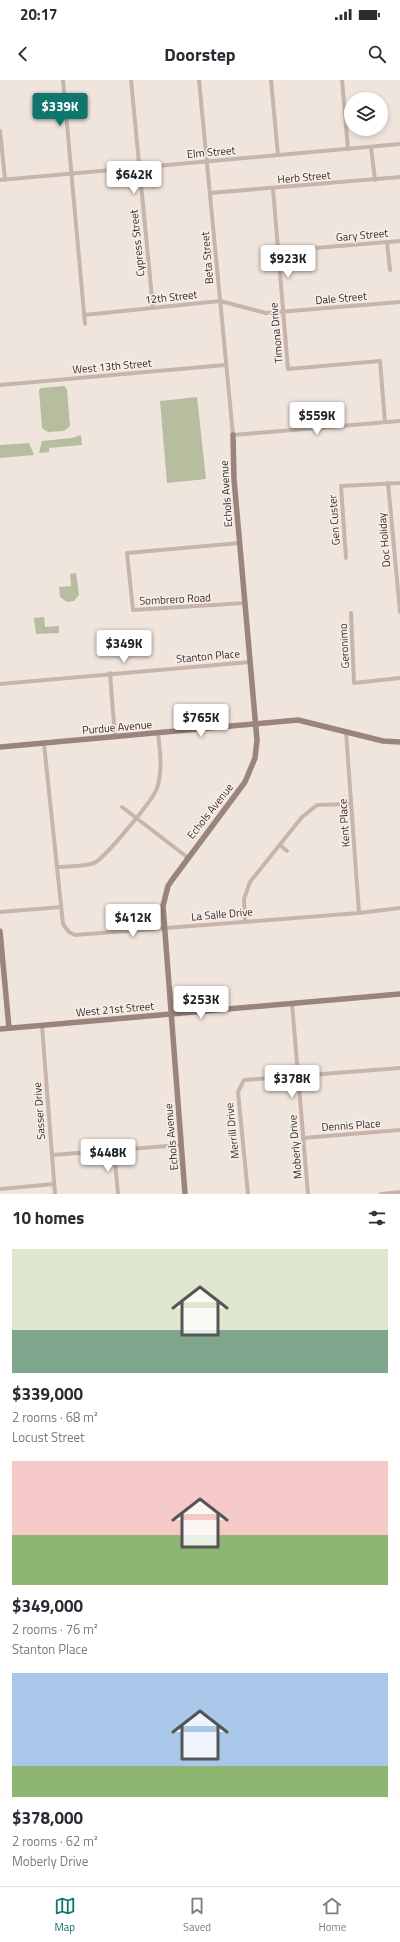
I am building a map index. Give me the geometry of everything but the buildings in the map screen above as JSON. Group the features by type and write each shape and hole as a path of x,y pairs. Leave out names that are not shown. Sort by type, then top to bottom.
{"street":[{"path":"63,80 85,324"},
{"name":"Cypress Street","path":"131,80 153,308"},
{"name":"Beta Street","path":"199,80 225,365 233,435"},
{"path":"271,80 278,155"},
{"path":"342,80 348,149"},
{"path":"0,131 2,180"},
{"name":"Elm Street","path":"2,180 72,172 400,144"},
{"path":"371,147 375,180"},
{"name":"Herb Street","path":"210,193 273,189 400,177"},
{"name":"Timona Drive","path":"273,189 288,369 380,361 385,422"},
{"name":"Gary Street","path":"278,251 400,240"},
{"path":"387,242 390,270"},
{"name":"12th Street","path":"84,315 220,301 266,313 283,313"},
{"name":"Dale Street","path":"283,313 400,302"},
{"name":"West 13th Street","path":"0,385 225,365"},
{"path":"233,435 400,421"},
{"name":"Echols Avenue","path":"185,1194 163,928 163,906 168,886 187,857 245,782 255,758 257,740 240,543 233,435"},
{"path":"388,484 400,483"},
{"name":"Gen Custer","path":"346,558 341,486 388,484"},
{"name":"Doc Holiday","path":"388,484 400,612"},
{"name":"Sombrero Road","path":"240,543 127,553 133,610 245,604"},
{"name":"Geronimo","path":"351,613 354,682 400,678"},
{"name":"Stanton Place","path":"0,684 110,673 250,662"},
{"path":"110,673 115,737"},
{"name":"Purdue Avenue","path":"0,747 298,720 384,741 400,742"},
{"name":"Kent Place","path":"346,732 359,913"},
{"path":"58,867 88,864 99,860 136,818 157,790 161,769 158,733"},
{"name":"La Salle Drive","path":"44,744 63,924 69,932 75,935 359,913 400,908"},
{"path":"245,921 244,899 250,882 302,817 316,805 351,804"},
{"path":"122,807 187,857"},
{"path":"280,845 287,851"},
{"path":"0,912 61,907"},
{"path":"0,931 9,1028"},
{"name":"West 21st Street","path":"0,1029 400,994"},
{"name":"Moberly Drive","path":"292,1003 308,1194"},
{"name":"Sasser Drive","path":"42,1026 55,1194"},
{"name":"Merrill Drive","path":"248,1194 238,1092 244,1080 400,1068"},
{"name":"Dennis Place","path":"303,1138 400,1130"},
{"path":"52,1155 181,1145"},
{"path":"114,1150 118,1194"},
{"path":"0,1189 54,1184"},
{"path":"381,1194 400,1192"}],"green space":[{"path":"64,386 67,389 70,426 64,431 48,432 42,428 39,390 41,388"},
{"path":"197,397 206,479 167,483 160,401"},
{"path":"81,435 82,445 49,448 49,452 39,453 42,441 72,438"},
{"path":"29,443 34,455 0,458 0,445"},
{"path":"76,573 79,595 74,601 67,602 60,597 59,587 71,586 70,574"},
{"path":"44,617 45,627 59,626 59,633 36,634 34,618"}]}
